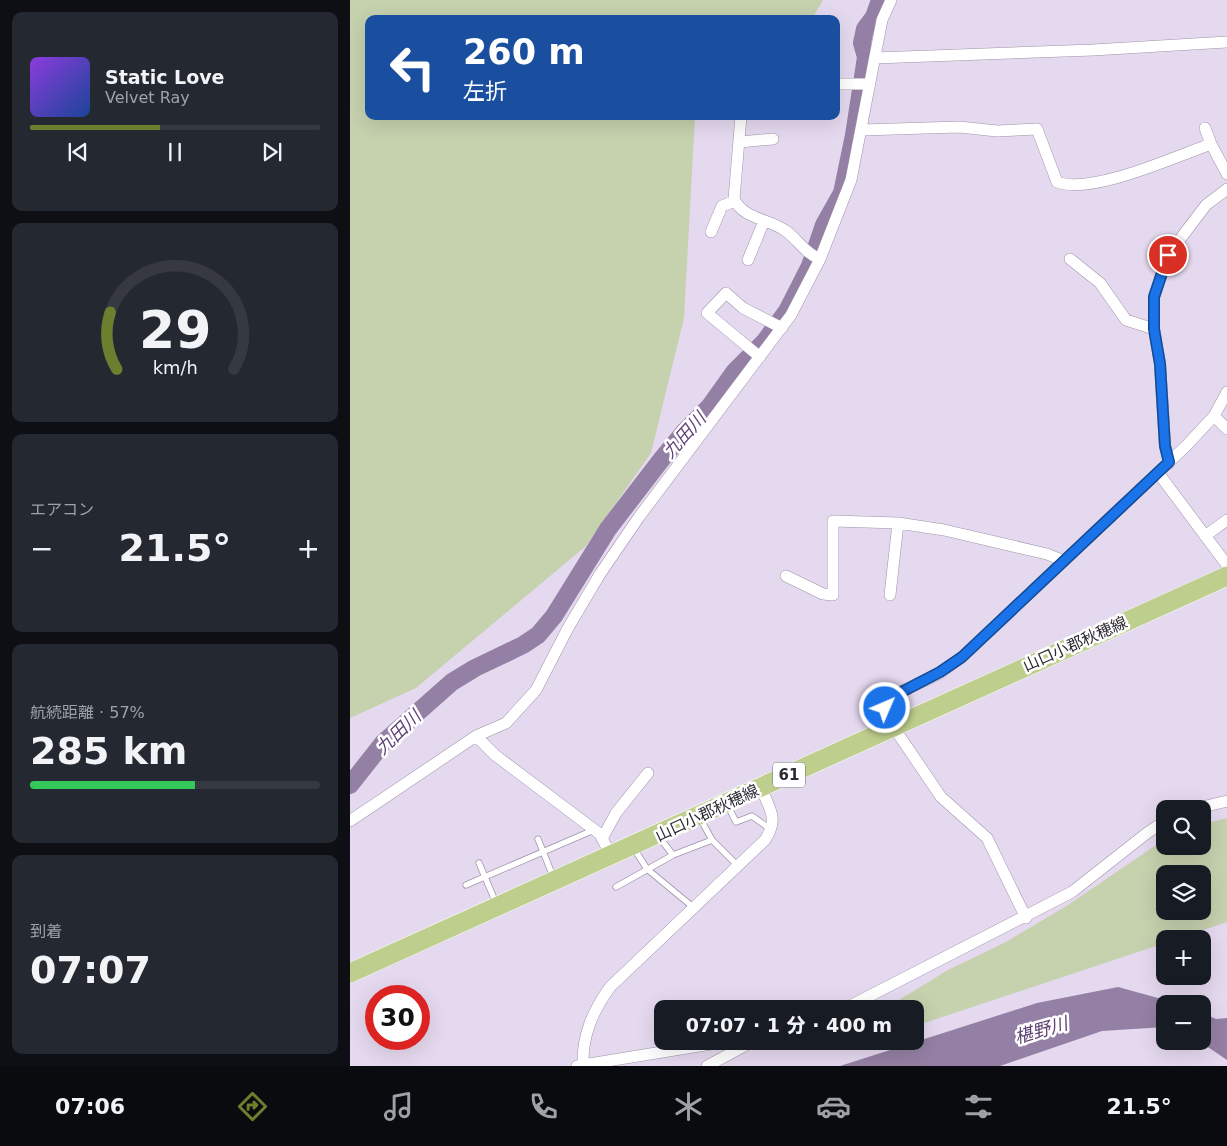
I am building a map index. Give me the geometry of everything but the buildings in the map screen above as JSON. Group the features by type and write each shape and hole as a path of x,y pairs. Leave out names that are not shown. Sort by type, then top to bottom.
{"main road":[{"name":"山口小郡秋穂線","path":"350,973 632,847 893,726 1227,576"}],"street":[{"path":"350,821 476,736 506,722 536,690 600,574 639,516 778,326 791,315 852,180 862,130 865,83 875,58 882,20 891,0"},
{"path":"875,58 1093,50 1227,42"},
{"path":"840,84 865,83"},
{"path":"741,120 735,201 738,209 786,231 816,257"},
{"path":"862,130 960,127 998,131 1037,129 1057,182 1068,186 1128,176 1211,144"},
{"path":"1205,128 1227,174"},
{"path":"739,142 773,139"},
{"path":"1169,462 1165,446 1160,364 1154,329 1154,297 1168,255 1206,205 1227,189"},
{"path":"711,232 722,206 735,201"},
{"path":"748,260 764,221"},
{"path":"1070,259 1100,283 1126,320 1154,329"},
{"path":"757,354 708,313 726,293 743,308 778,326"},
{"path":"1026,918 987,838 941,797 886,716 886,703 890,698 933,677 962,657 1159,474 1214,416 1227,392"},
{"path":"1214,416 1227,429"},
{"path":"1159,474 1227,565"},
{"path":"1205,536 1227,520"},
{"path":"786,576 823,594 833,595 833,521 898,523 944,530 1046,554 1064,561"},
{"path":"890,595 898,523"},
{"path":"476,736 495,755 603,838 611,856"},
{"path":"603,838 616,813 648,773"},
{"path":"676,1050 581,1066 583,1046 597,1006 630,966 765,840 771,830 772,817 761,788"},
{"path":"1211,805 1227,801"},
{"path":"860,1000 899,979 1026,918 1072,892 1156,827"},
{"path":"707,1066 739,1050"}],"lane":[{"path":"726,804 736,822 752,816 771,830"},
{"path":"700,816 712,840 737,865"},
{"path":"466,885 589,832"},
{"path":"658,835 673,855"},
{"path":"538,839 554,881"},
{"path":"616,887 673,855 712,840"},
{"path":"632,847 647,869 693,907"},
{"path":"479,863 498,907"}],"green space":[{"path":"350,0 823,0 814,15 365,15 365,120 695,120 684,318 651,453 586,546 416,688 350,718"},
{"path":"1227,818 1227,922 1203,930 1156,930 1156,946 924,1023 924,1000 899,1000 948,970 1006,942 1068,905 1156,845 1156,855 1211,855 1211,822"}],"water":[{"name":"椹野川","path":"1118,987 1156,997 1156,1028 1102,1031 1000,1066 840,1066 890,1050 924,1050 924,1039 1037,1003"},
{"path":"1211,1017 1216,1019 1227,1018 1227,1060 1211,1049"}],"waterway":[{"name":"九田川","path":"350,785 383,743 452,682 475,668 523,645 538,635 554,616 608,529 661,460 685,431 710,406 735,371 765,341 787,311 810,266 824,225 842,193 854,135 866,57 862,43 865,29 874,17 880,0"}],"route":[{"path":"885,708 890,698 926,681 962,657 1135,494 1159,474 1169,462 1165,446 1160,364 1154,329 1154,297 1162,268 1168,255"}]}
